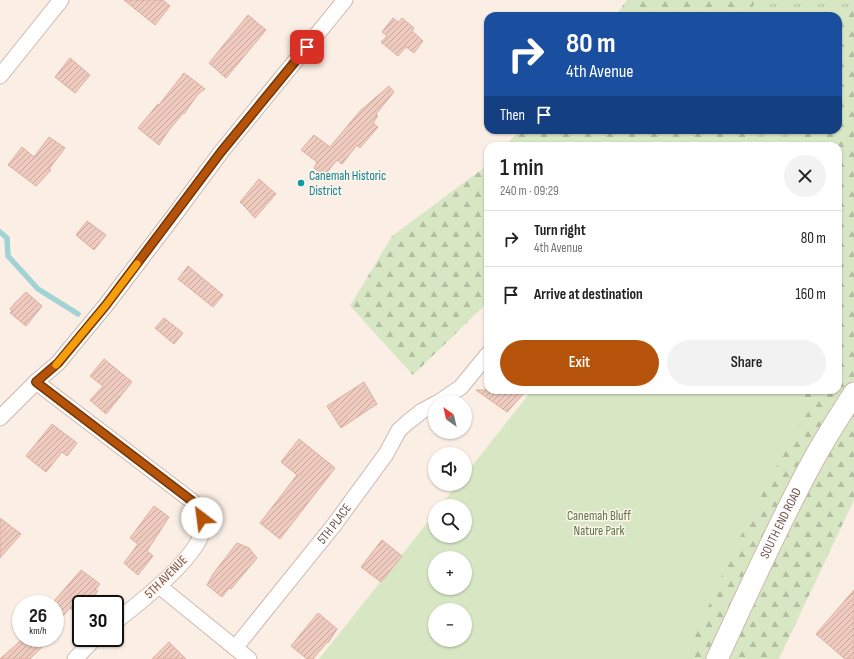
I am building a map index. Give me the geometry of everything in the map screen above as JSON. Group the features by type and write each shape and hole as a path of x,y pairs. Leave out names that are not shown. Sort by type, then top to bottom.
{"main road":[{"name":"SOUTH END ROAD","path":"717,659 774,536 811,464 854,393"}],"street":[{"path":"2,70 61,0"},
{"path":"0,418 36,382 58,363 106,305 221,152 345,0"},
{"path":"450,395 462,387 484,359"},
{"name":"5TH AVENUE","path":"36,382 192,501 202,518 202,532 197,544 185,560 159,586 124,615"},
{"name":"5TH PLACE","path":"235,648 334,525 386,454 399,430 428,408"},
{"path":"159,586 249,659"},
{"path":"76,659 87,647"}],"green space":[{"path":"627,0 755,0 751,12 618,12"},
{"path":"755,0 854,0 842,20 842,12 751,12"},
{"name":"Canemah Bluff Nature Park","path":"854,2 854,500 779,659 329,659 429,543 472,543 472,499 465,499 465,491 472,491 472,475 536,394 842,394 842,142 796,142 802,134 842,134 842,20"},
{"path":"516,134 748,134 746,142 509,142"},
{"path":"748,134 802,134 796,142 746,142"},
{"path":"484,167 484,306 413,375 350,306 392,236"},
{"name":"Canemah Bluff Nature Park","path":"529,394 793,394 811,407 780,460 734,549 685,659 319,659 428,522 428,543 472,543 472,499 446,499 452,491 472,491 472,466"}],"building":[{"path":"124,0 163,0 170,6 155,25"},
{"path":"248,15 266,30 226,78 209,63"},
{"path":"393,18 398,22 402,18 414,28 412,31 423,41 414,53 406,47 398,56 381,42 387,36 382,32"},
{"path":"70,58 90,75 75,93 55,77"},
{"path":"184,73 205,89 198,94 159,145 138,128 158,104 159,105"},
{"path":"389,86 394,92 376,114 378,116 373,123 378,127 360,148 357,145 342,164 337,160 324,176 314,168 317,162 301,150 314,135 330,147 360,111"},
{"path":"49,137 65,148 49,169 51,170 36,186 8,165 22,147 34,157"},
{"path":"259,179 276,194 255,218 240,202"},
{"path":"87,221 106,235 94,250 76,235"},
{"path":"188,266 223,295 213,307 178,279"},
{"path":"26,292 42,306 26,326 10,313 12,311 10,309"},
{"path":"164,318 183,333 174,344 155,328"},
{"path":"104,359 132,382 106,414 90,400 103,386 90,376"},
{"path":"364,382 377,404 341,428 327,406"},
{"path":"476,390 484,390 484,394 523,394 507,412"},
{"path":"52,424 77,443 67,456 62,452 46,472 26,456"},
{"path":"299,439 335,468 280,539 260,523 297,475 281,462"},
{"path":"154,506 169,517 147,551 153,556 138,575 124,563 138,544 130,538"},
{"path":"0,518 21,534 0,558"},
{"path":"382,540 402,556 381,582 361,567"},
{"path":"237,543 249,548 257,558 231,589 229,588 222,597 207,585 213,574"},
{"path":"81,570 100,584 95,590 98,591 95,595 72,595 72,610 70,608 64,615 64,595 59,595"},
{"path":"854,590 854,659 845,659 816,634"},
{"path":"318,613 337,629 328,643 327,642 313,659 307,659 291,646"},
{"path":"169,642 186,659 152,659"},
{"path":"14,647 42,647 30,659 0,659"}],"waterway":[{"path":"0,232 7,238 8,256 38,289 78,314"}],"slow traffic":[{"path":"56,365 106,305 137,264"}],"place":[{"name":"Canemah Historic District","path":"301,183"}],"route":[{"path":"202,518 192,501 36,382 58,363 106,305 221,152 307,47"}]}
